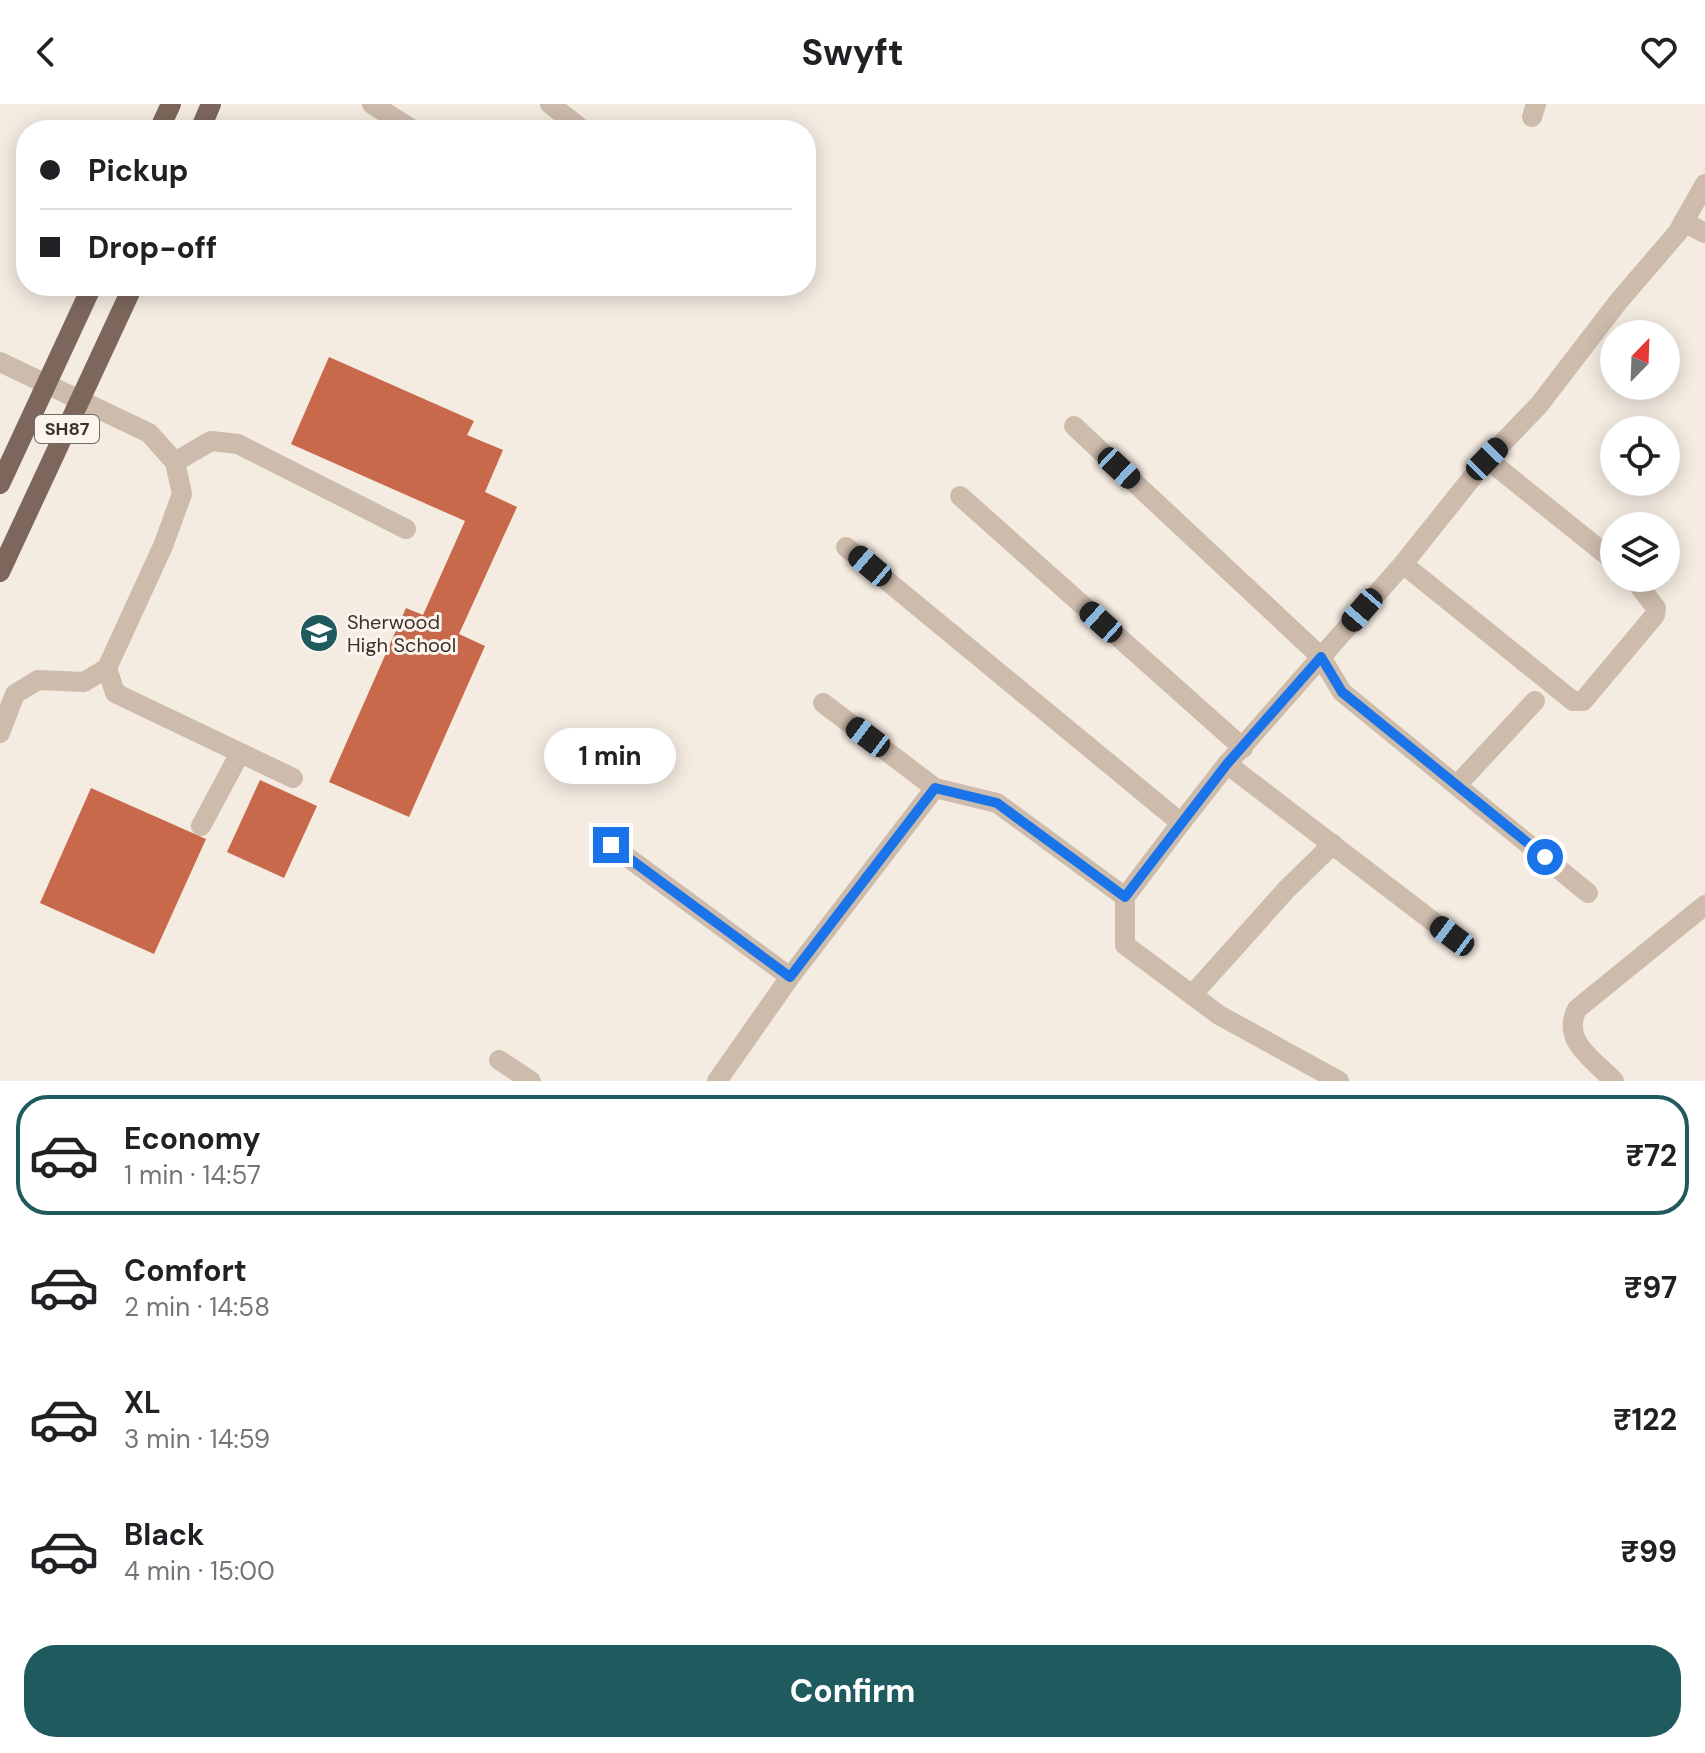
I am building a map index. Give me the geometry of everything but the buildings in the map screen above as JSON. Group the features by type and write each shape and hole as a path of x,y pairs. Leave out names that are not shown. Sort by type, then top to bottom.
{"main road":[{"name":"SH87","path":"0,484 87,296"},
{"name":"SH87","path":"0,572 128,296"}],"street":[{"path":"372,104 397,120"},
{"path":"550,104 570,120"},
{"path":"1339,1081 1219,1015 1125,945 1125,897 1227,764 1403,564 1487,459 1539,405 1683,222 1705,184"},
{"path":"1683,222 1705,233"},
{"path":"0,362 149,433 175,462 182,494 163,546 107,668 84,682 38,680 15,694 0,733"},
{"path":"1074,426 1321,657 1342,692 1588,893"},
{"path":"175,462 211,441 238,444 406,529"},
{"path":"1487,459 1600,550"},
{"path":"960,496 1243,748"},
{"path":"846,547 1181,823"},
{"path":"1403,564 1573,701 1583,701 1655,615 1656,608 1644,592"},
{"path":"107,668 115,693 293,778"},
{"path":"1457,785 1535,701"},
{"path":"823,703 935,788 997,803 1125,897"},
{"path":"201,826 240,753"},
{"path":"1227,764 1452,936"},
{"path":"717,1081 790,977 935,788"},
{"path":"1192,995 1286,890 1333,844"},
{"path":"611,845 790,977"},
{"path":"1614,1081 1572,1038 1570,1023 1577,1009 1705,905"},
{"path":"499,1060 531,1081"}],"place":[{"name":"Sherwood High School","path":"319,633"}],"route":[{"path":"611,845 790,977 935,788 997,803 1125,897 1227,764 1321,657 1342,692 1545,857"}]}
